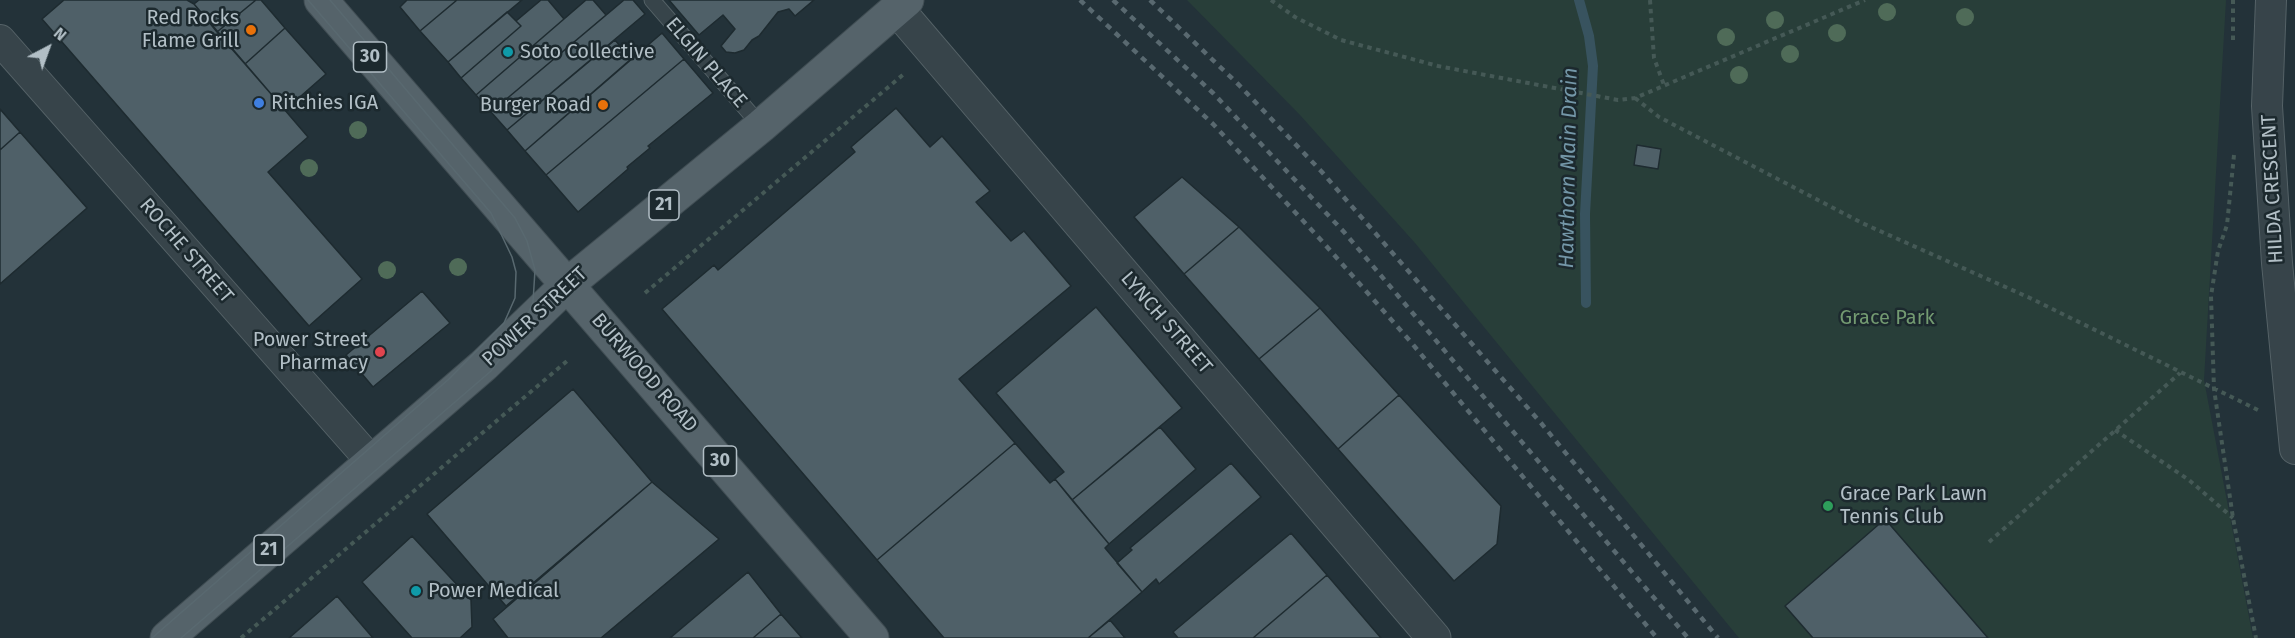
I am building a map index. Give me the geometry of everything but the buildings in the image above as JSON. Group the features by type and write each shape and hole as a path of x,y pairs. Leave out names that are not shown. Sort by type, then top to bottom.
{"main road":[{"name":"BURWOOD ROAD","path":"321,0 872,638"},
{"name":"POWER STREET","path":"167,638 484,365 568,284 761,126 902,4"}],"street":[{"name":"HILDA CRESCENT","path":"2271,0 2267,106 2277,263 2295,448"},
{"name":"LYNCH STREET","path":"902,4 932,50 1434,638"},
{"name":"ROCHE STREET","path":"0,40 372,462"}],"lane":[{"name":"ELGIN PLACE","path":"652,0 761,126"}],"path":[{"path":"1271,0 1295,17 1341,40 1438,66 1526,81 1560,91 1618,100 1635,98 1865,0"},
{"path":"1650,0 1654,58 1664,85"},
{"path":"2233,0 2233,42"},
{"path":"645,293 932,50"},
{"path":"1635,98 1659,117 1862,223 2030,298 2272,416 2293,418"},
{"path":"2235,143 2227,225 2218,251 2211,296 2214,389 2233,518 2256,638"},
{"path":"241,638 567,361"},
{"path":"1989,542 2180,373"},
{"path":"2115,430 2189,480 2233,518"}],"green space":[{"name":"Grace Park","path":"1187,0 2226,0 2204,380 2253,638 1739,638 1415,243 1300,115"}],"waterway":[{"name":"Hawthorn Main Drain","path":"1579,0 1589,36 1593,66 1585,214 1586,303"}],"tram line":[{"path":"152,638 449,379 504,323 515,298 516,272 512,257 491,213 308,0"},
{"path":"181,638 491,371 520,333 533,302 535,270 527,241 515,218 330,0"}],"railway":[{"path":"1080,0 1213,124 1320,239 1410,341 1657,638"},
{"path":"1113,0 1213,93 1344,232 1688,638"},
{"path":"1150,0 1239,85 1321,171 1541,423 1718,638"}],"place":[{"name":"Red Rocks Flame Grill","path":"251,30"},
{"name":"Soto Collective","path":"508,52"},
{"name":"Ritchies IGA","path":"259,103"},
{"name":"Burger Road","path":"603,105"},
{"name":"Power Street Pharmacy","path":"380,352"},
{"name":"Grace Park Lawn Tennis Club","path":"1828,506"},
{"name":"Power Medical","path":"416,591"}]}
